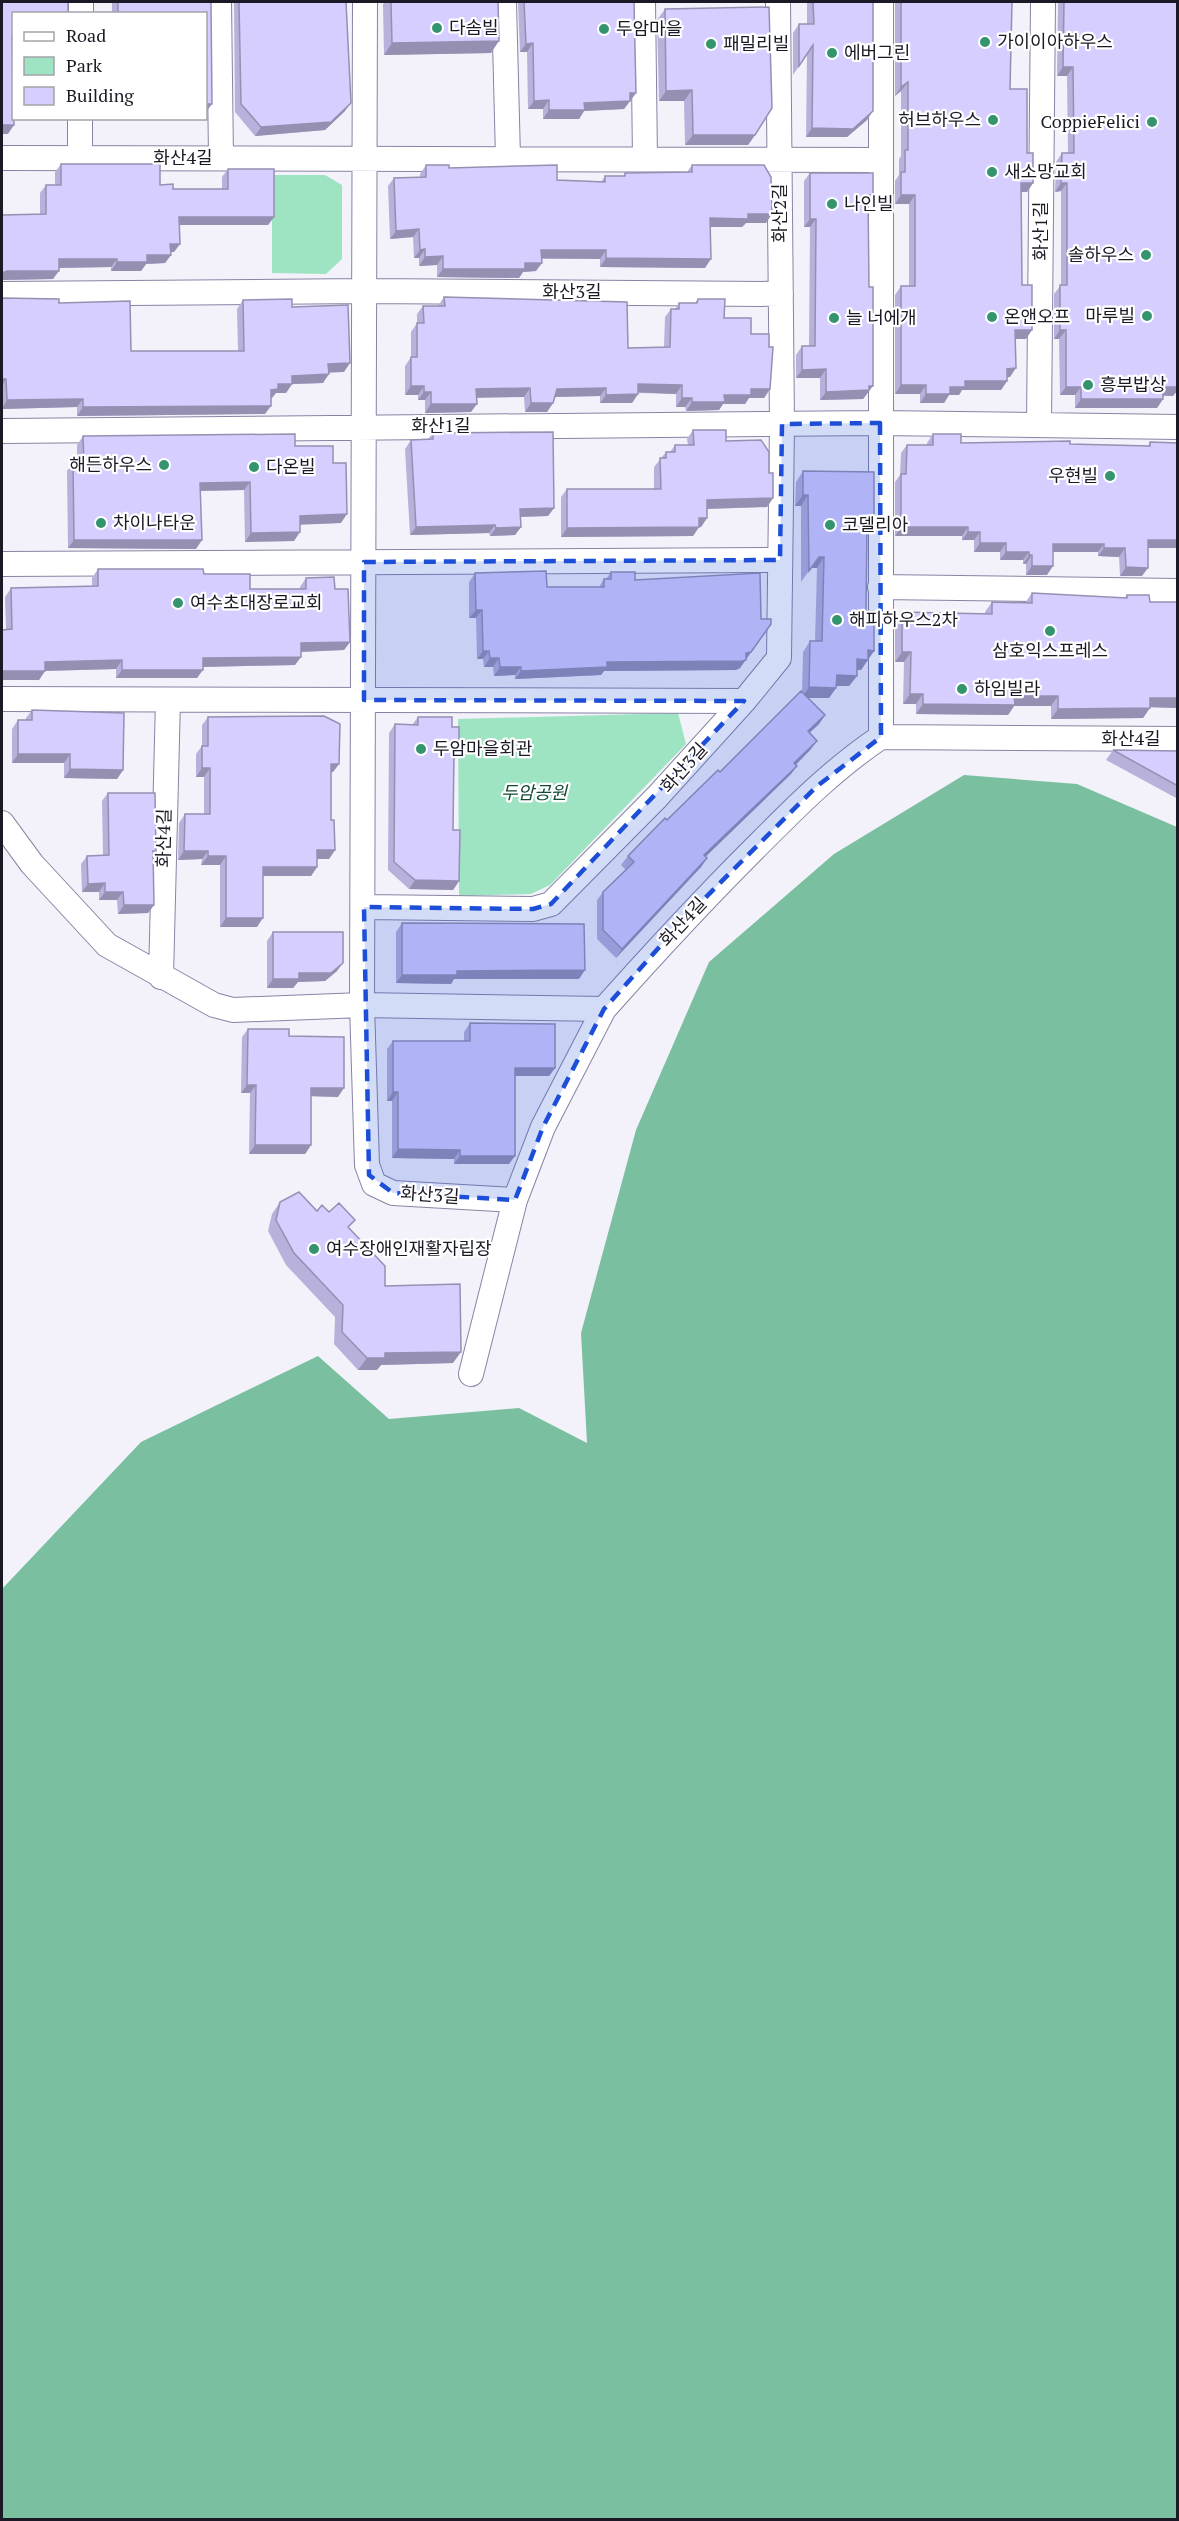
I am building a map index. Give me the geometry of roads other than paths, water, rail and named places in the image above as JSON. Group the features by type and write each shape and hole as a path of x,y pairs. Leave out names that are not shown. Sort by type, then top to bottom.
{"street":[{"path":"219,2 221,158"},
{"name":"화산3길","path":"365,2 366,426 362,1005 367,1166 374,1184 393,1193 515,1200"},
{"path":"504,2 508,158"},
{"path":"643,2 645,159"},
{"name":"화산2길","path":"778,2 782,424"},
{"path":"881,2 881,737"},
{"name":"화산1길","path":"1039,424 1043,2"},
{"path":"80,120 80,158"},
{"path":"364,157 881,160"},
{"name":"화산4길","path":"2,158 364,157"},
{"path":"2,294 364,291"},
{"name":"화산3길","path":"364,291 780,294"},
{"name":"화산1길","path":"2,430 880,423 1178,427"},
{"name":"화산3길","path":"364,907 533,909 551,904 657,797 744,701 779,658 782,424"},
{"path":"2,564 780,560"},
{"path":"880,587 1178,591"},
{"path":"2,699 744,701"},
{"name":"화산4길","path":"161,977 168,700"},
{"name":"화산4길","path":"515,1200 543,1127 604,1009 688,915 816,787 849,758 881,737 1178,739"},
{"path":"2,823 32,864 107,945 214,1005 233,1010 362,1005 604,1009"},
{"path":"471,1374 515,1200"}],"place":[{"name":"다솜빌","path":"437,28"},
{"name":"두암마을","path":"604,29"},
{"name":"가이이아하우스","path":"985,42"},
{"name":"패밀리빌","path":"711,44"},
{"name":"에버그린","path":"832,53"},
{"name":"허브하우스","path":"993,120"},
{"name":"CoppieFelici","path":"1152,122"},
{"name":"새소망교회","path":"992,172"},
{"name":"나인빌","path":"832,204"},
{"name":"솔하우스","path":"1146,255"},
{"name":"마루빌","path":"1147,316"},
{"name":"온앤오프","path":"992,317"},
{"name":"늘 너에개","path":"834,318"},
{"name":"흥부밥상","path":"1088,385"},
{"name":"해든하우스","path":"164,465"},
{"name":"다온빌","path":"254,467"},
{"name":"우현빌","path":"1110,476"},
{"name":"차이나타운","path":"101,523"},
{"name":"코델리아","path":"830,525"},
{"name":"여수초대장로교회","path":"178,603"},
{"name":"해피하우스2차","path":"837,620"},
{"name":"삼호익스프레스","path":"1050,631"},
{"name":"하임빌라","path":"962,689"},
{"name":"두암마을회관","path":"421,749"},
{"name":"여수장애인재활자립장","path":"314,1249"}],"park label":[{"name":"두암공원","path":"534,793"}]}
